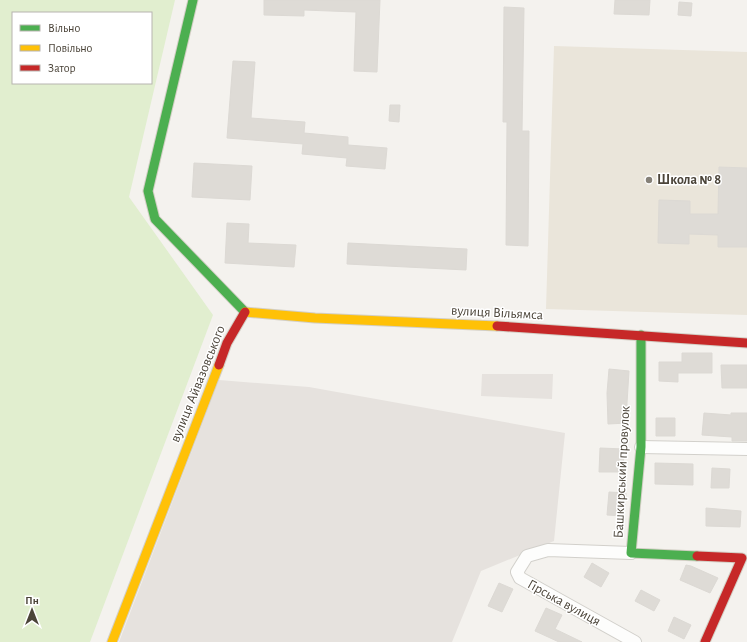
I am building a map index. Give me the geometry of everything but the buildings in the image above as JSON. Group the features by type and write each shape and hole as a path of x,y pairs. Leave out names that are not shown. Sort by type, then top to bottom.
{"street":[{"path":"193,0 148,191 155,219 245,312"},
{"name":"вулиця Вільямса","path":"245,312 315,318 641,335 747,343"},
{"name":"вулиця Айвазовського","path":"112,642 227,343 245,312"},
{"name":"Башкирський провулок","path":"641,335 641,447 631,553 744,558 705,642"},
{"path":"641,447 747,449"},
{"name":"Гірська вулиця","path":"631,553 548,550 527,556 517,572 520,578 635,642"}],"shaded area":[{"name":"Школа № 8","path":"554,46 747,52 747,315 546,309"},
{"path":"482,374 553,374 552,399 481,396"},
{"path":"219,380 309,387 565,433 554,541 481,571 452,642 119,642"}],"green space":[{"path":"0,0 175,0 129,197 213,315 90,642 0,642"}],"traffic: fast":[{"path":"193,0 148,191 155,219 245,312"},
{"path":"641,335 641,447 631,553 697,556"}],"traffic: slow":[{"path":"245,312 315,318 497,326"},
{"path":"112,642 219,365"}],"traffic: jam":[{"path":"219,365 227,343 245,312"},
{"path":"497,326 747,343"},
{"path":"697,556 742,558 705,642"}],"place":[{"name":"Школа № 8","path":"649,180"}]}
